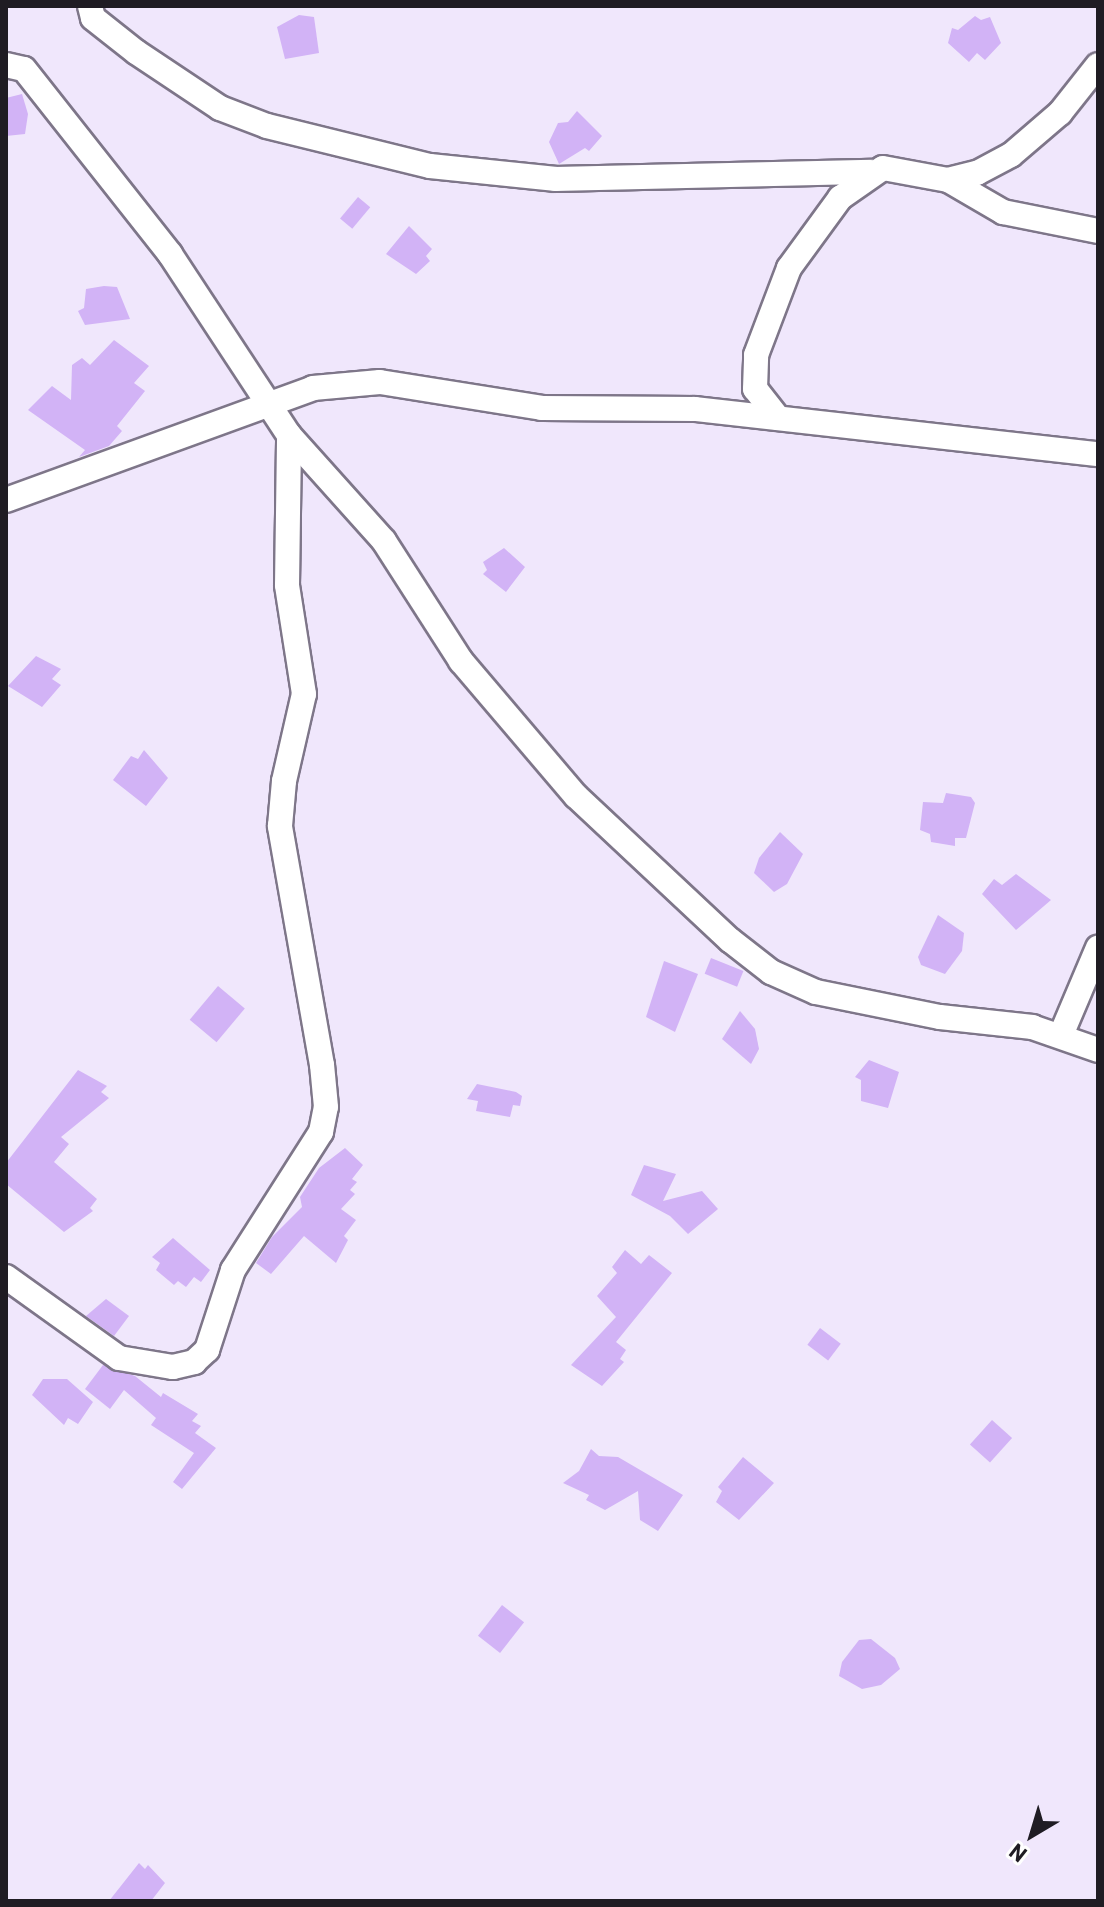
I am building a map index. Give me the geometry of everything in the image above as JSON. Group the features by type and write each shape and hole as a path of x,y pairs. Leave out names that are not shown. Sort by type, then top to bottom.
{"street":[{"path":"90,6 93,18 136,52 220,108 267,126 430,166 556,179 898,169 948,180 1003,212 1098,231"},
{"path":"6,65 24,69 170,254 289,435 384,541 461,661 576,796 750,956 793,985 816,992 1061,1035 1098,1050"},
{"path":"948,180 977,173 1011,155 1060,113 1098,65"},
{"path":"778,418 762,402 753,374 776,299 811,235 840,198 871,172"},
{"path":"6,500 313,388 380,382 542,408 695,409 1098,454"},
{"path":"6,1277 119,1358 173,1367 194,1362 207,1350 233,1270 321,1132 326,1107 322,1065 280,826 284,781 304,694 287,585 289,435"},
{"path":"1061,1035 1098,948"}],"building":[{"path":"299,15 314,17 319,53 285,59 277,27"},
{"path":"975,16 981,20 990,17 1001,43 985,60 977,53 969,62 948,43 952,28 958,30"},
{"path":"22,94 28,114 25,134 6,136 6,98"},
{"path":"577,111 602,136 589,151 585,148 559,164 549,142 558,123 568,122"},
{"path":"358,197 370,207 352,229 340,218"},
{"path":"409,226 432,249 426,256 430,261 416,274 386,254"},
{"path":"117,287 130,319 85,325 78,311 84,308 86,289"},
{"path":"114,340 149,366 134,383 145,391 117,426 122,431 109,446 79,457 85,450 28,410 52,386 71,400 72,365 82,358 90,365"},
{"path":"504,548 525,567 506,592 483,574 487,570 483,562"},
{"path":"36,656 61,669 52,679 61,685 42,707 8,686"},
{"path":"144,750 168,778 146,806 113,780 131,756 138,759"},
{"path":"946,793 971,797 975,803 966,838 955,838 955,846 931,842 930,834 920,830 923,802 943,803"},
{"path":"780,832 803,854 787,884 774,892 754,873 759,858"},
{"path":"1016,874 1051,900 1016,930 982,894 994,879 1002,885"},
{"path":"938,915 964,933 962,951 945,974 921,965 918,957"},
{"path":"711,958 743,971 737,987 705,974"},
{"path":"664,961 698,974 675,1032 646,1017"},
{"path":"218,986 245,1008 217,1042 190,1020"},
{"path":"740,1011 755,1029 759,1049 751,1064 722,1039"},
{"path":"869,1060 899,1072 888,1108 861,1101 861,1080 855,1077"},
{"path":"78,1070 107,1086 101,1092 109,1098 61,1137 69,1144 54,1162 97,1199 90,1208 93,1211 64,1232 6,1184 6,1163"},
{"path":"477,1084 516,1092 522,1096 520,1106 513,1105 510,1117 476,1111 478,1101 467,1099"},
{"path":"345,1148 363,1165 352,1179 357,1182 350,1190 355,1194 341,1209 356,1220 344,1236 348,1240 336,1263 304,1236 271,1274 256,1263 272,1237 302,1207 300,1197 319,1168"},
{"path":"644,1165 676,1174 663,1201 702,1191 718,1209 688,1234 670,1216 631,1195"},
{"path":"173,1238 210,1270 201,1282 194,1277 186,1287 178,1281 174,1285 156,1270 160,1263 152,1257"},
{"path":"625,1250 641,1264 649,1255 672,1273 616,1342 626,1350 620,1359 624,1362 602,1386 571,1365 616,1317 597,1296 617,1273 612,1267"},
{"path":"106,1299 129,1316 114,1336 86,1316"},
{"path":"820,1328 841,1344 828,1360 807,1345"},
{"path":"103,1365 135,1376 161,1397 163,1393 198,1414 192,1421 201,1426 195,1433 216,1448 182,1489 173,1482 194,1453 151,1425 156,1418 124,1390 110,1409 85,1389"},
{"path":"43,1379 67,1379 93,1402 78,1424 68,1418 64,1425 32,1395"},
{"path":"992,1420 1012,1438 990,1463 970,1445"},
{"path":"591,1449 599,1456 618,1457 683,1495 658,1531 640,1520 638,1491 605,1510 586,1500 589,1495 563,1483 579,1471"},
{"path":"743,1457 774,1483 739,1520 716,1502 722,1491 718,1487"},
{"path":"502,1605 524,1622 500,1653 478,1636"},
{"path":"871,1639 895,1658 900,1669 881,1685 862,1689 839,1676 842,1662 859,1640"},
{"path":"139,1863 145,1869 148,1865 165,1883 151,1901 109,1901"}]}
